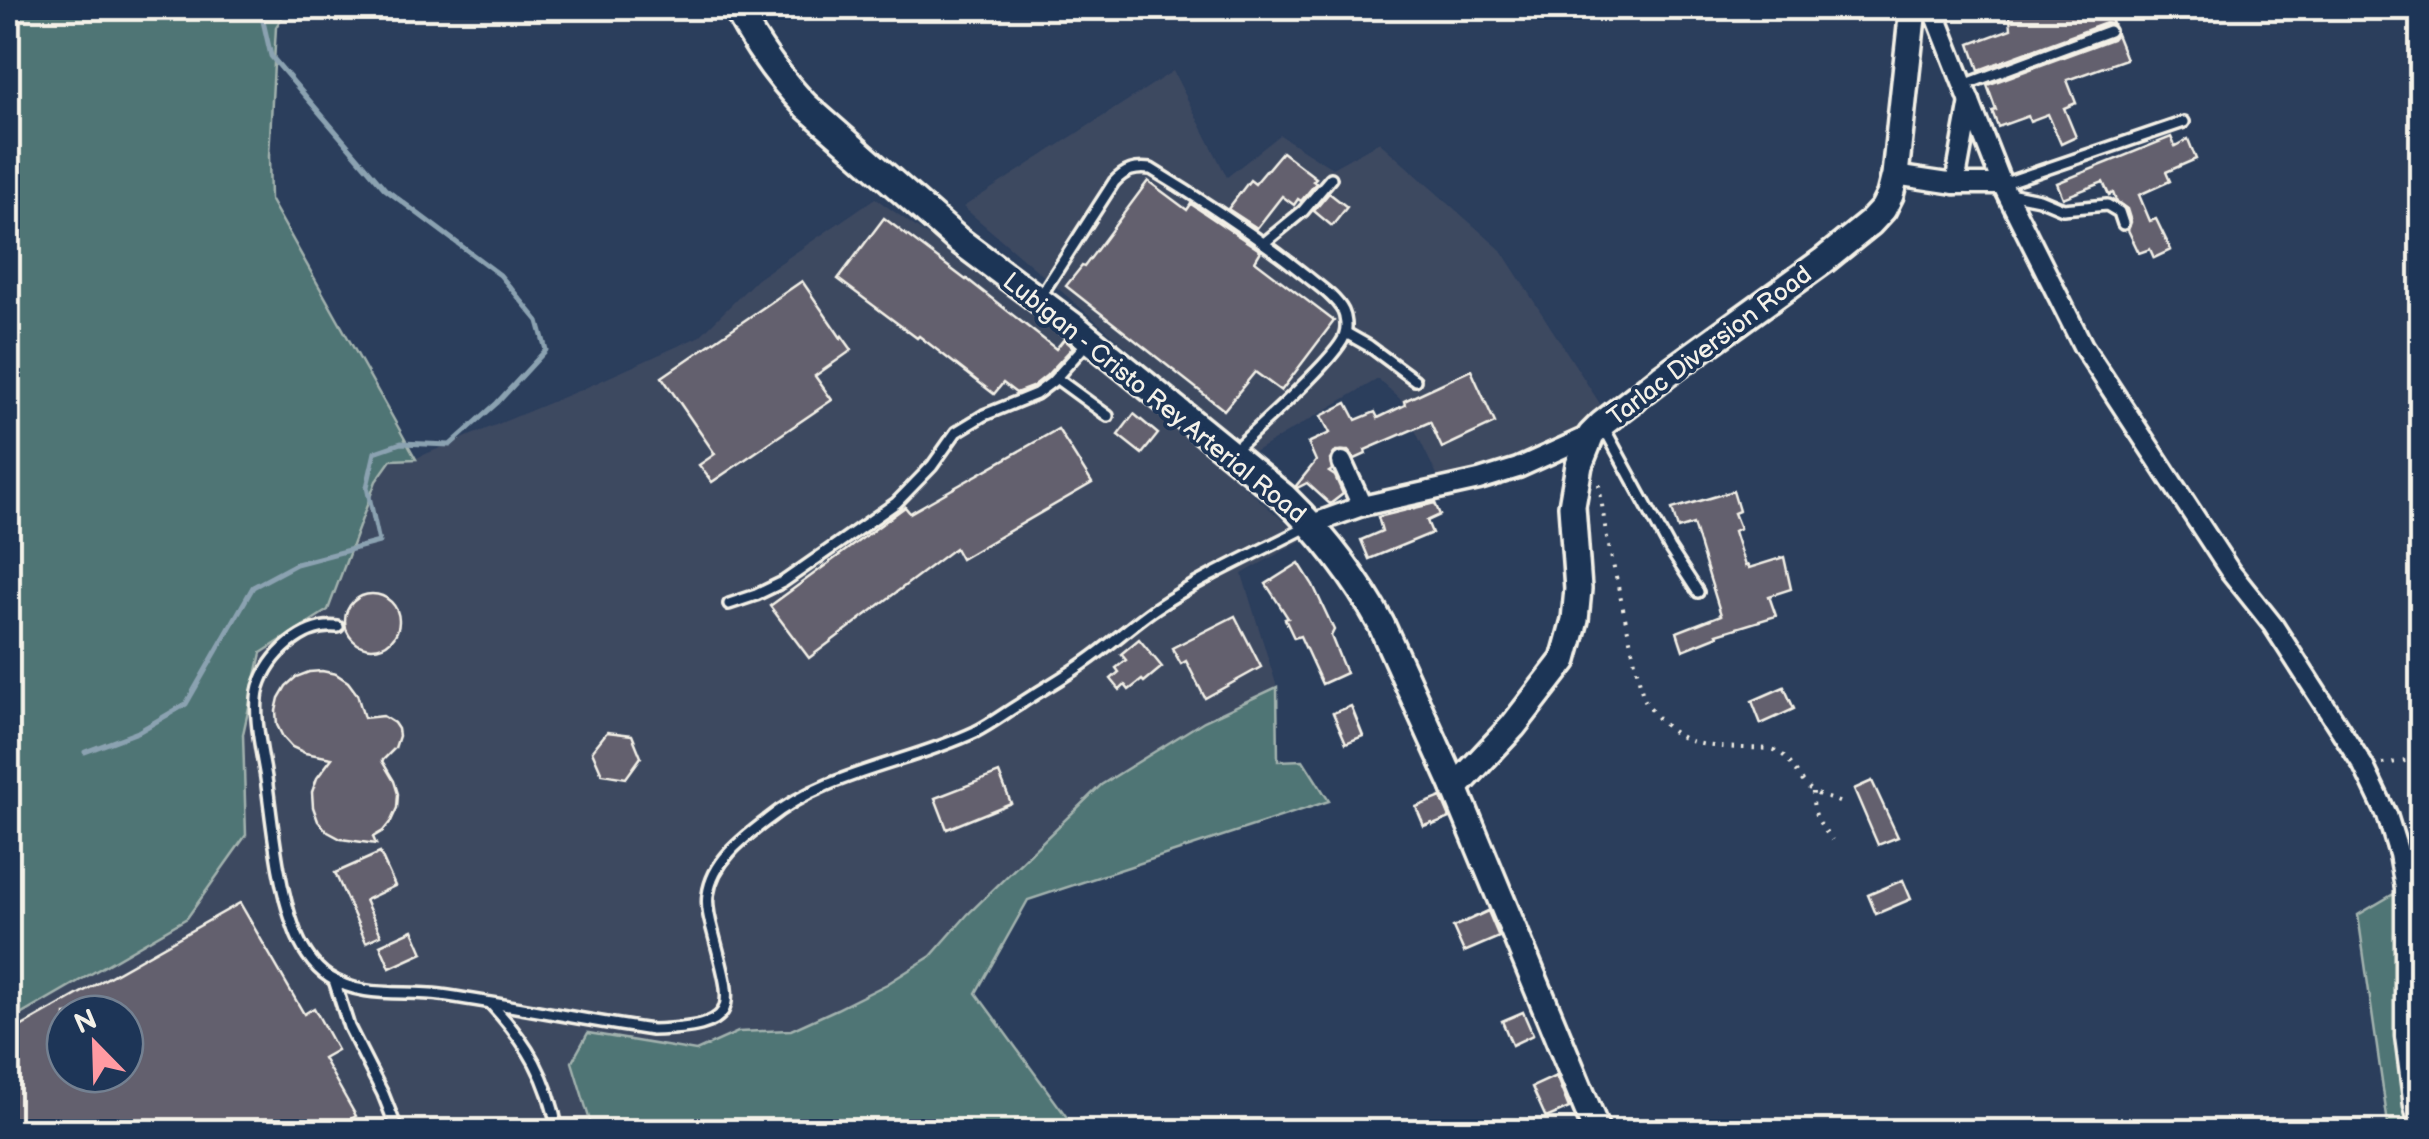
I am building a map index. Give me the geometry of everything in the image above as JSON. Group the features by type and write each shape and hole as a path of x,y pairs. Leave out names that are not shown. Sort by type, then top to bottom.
{"main road":[{"name":"Lubigan - Cristo Rey Arterial Road","path":"736,8 784,83 806,106 957,239 1090,339 1312,524 1368,600 1455,788 1597,1132"},
{"name":"Tarlac Diversion Road","path":"1455,788 1513,726 1564,660 1576,620 1578,589 1572,506 1579,465 1597,429 1860,232 1884,209 1895,175 1913,8"}],"street":[{"path":"1932,8 2004,188 2083,346 2230,572 2273,626 2362,765 2387,816 2405,888 2405,1036 2421,1132"},
{"path":"1954,184 1967,92"},
{"path":"1895,175 2004,188"},
{"path":"1312,524 1362,506 1518,468 1597,429"},
{"path":"1342,462 1362,506"}],"lane":[{"path":"1967,92 2109,31"},
{"path":"2004,188 2184,122"},
{"path":"1038,299 1114,182 1120,175 1140,167 1151,169 1198,197 1325,291 1342,309 1346,333 1340,345 1230,454"},
{"path":"1264,243 1302,211 1331,178"},
{"path":"2004,188 2064,209 2107,205 2119,212 2123,224"},
{"path":"1346,333 1415,380"},
{"path":"729,604 783,582 896,503 966,424 1036,394 1056,378 1090,339"},
{"path":"1056,378 1108,416"},
{"path":"1597,429 1698,592"},
{"path":"338,627 308,633 283,647 258,689 258,722 278,860 294,930 307,955 326,976 349,987 489,1002 652,1030 689,1029 718,1018 726,1008 728,990 707,898 712,878 728,853 769,818 801,795 978,731 1084,663 1160,605 1312,524"},
{"path":"334,980 349,1026 398,1132"},
{"path":"489,1002 517,1032 534,1058 554,1107 558,1132"}],"path":[{"path":"1597,474 1643,697 1652,712 1670,731 1696,744 1781,752 1812,792 1846,806"},
{"path":"2362,765 2422,759"},
{"path":"1812,792 1812,808 1832,840"}],"shaded area":[{"path":"1173,71 1227,177 1280,135 1332,168 1379,142 1501,250 1604,410 1530,456 1476,475 1440,482 1400,399 1378,379 1251,454 963,207"},
{"path":"875,198 996,284 1187,436 1304,539 1242,574 1277,687 1204,721 1101,785 968,914 931,956 887,984 791,1030 738,1032 696,1051 588,1033 575,1075 590,1121 589,1131 8,1131 8,1022 45,1001 45,1094 145,1094 145,994 56,994 187,918 246,835 243,734 261,653 328,610 376,480 391,460 416,458 700,336 757,279"}],"green space":[{"path":"8,8 325,8 321,17 286,11 276,27 270,199 416,459 391,460 376,481 328,610 261,653 243,734 246,835 187,918 56,994 45,994 45,1001 8,1022"},
{"path":"1277,687 1278,761 1303,760 1329,801 1028,900 976,993 1071,1123 1081,1131 589,1131 590,1121 572,1062 588,1033 696,1051 738,1032 791,1030 887,984 931,956 968,914 1101,785 1204,721"},
{"path":"2421,878 2421,1131 2389,1131 2358,915"}],"building":[{"path":"2009,8 2107,8 2113,24 2106,23 1979,70 1970,44 2011,29"},
{"path":"2116,34 2126,59 2067,80 2076,103 2064,108 2076,137 2061,144 2048,114 2030,121 2028,116 1998,127 1987,85 2112,39"},
{"path":"2171,137 2175,146 2188,139 2196,159 2166,172 2170,181 2139,195 2150,221 2156,219 2171,250 2154,258 2150,249 2139,253 2128,230 2131,222 2127,209 2116,201 2113,193 2109,195 2103,182 2063,198 2057,183"},
{"path":"1282,152 1316,178 1316,183 1294,205 1282,196 1257,228 1228,209 1250,180 1255,184"},
{"path":"1148,181 1187,210 1191,204 1261,251 1255,261 1334,321 1281,391 1255,372 1224,410 1066,286"},
{"path":"1329,193 1347,207 1332,226 1314,211"},
{"path":"884,218 1056,349 1064,339 1073,347 1032,387 1016,393 1003,383 994,394 838,279"},
{"path":"802,281 852,350 815,376 832,400 712,482 699,465 715,454 662,377"},
{"path":"1471,370 1495,423 1442,448 1430,422 1365,450 1366,454 1355,459 1348,451 1336,451 1329,472 1343,494 1330,504 1307,483 1297,488 1316,461 1308,443 1330,433 1321,416 1347,403 1356,420 1375,412 1378,418 1405,405 1404,401"},
{"path":"1134,414 1158,434 1142,454 1118,435"},
{"path":"1058,429 1092,483 961,559 955,548 809,658 770,606 905,507 910,513"},
{"path":"1733,491 1739,511 1734,513 1740,528 1734,531 1745,566 1784,557 1791,589 1769,596 1776,616 1717,634 1683,650 1677,632 1721,615 1693,524 1678,529 1672,509"},
{"path":"1435,503 1440,515 1427,521 1432,533 1369,559 1361,540 1382,531 1378,517"},
{"path":"1299,563 1334,630 1331,636 1346,673 1322,684 1300,636 1294,638 1285,619 1288,618 1266,584"},
{"path":"372,594 391,602 399,621 391,640 372,648 353,640 345,621 353,602"},
{"path":"1235,616 1261,667 1205,698 1186,661 1181,664 1172,648"},
{"path":"1139,639 1162,667 1144,682 1129,690 1125,685 1120,690 1111,679 1126,660 1121,654"},
{"path":"322,671 348,682 357,694 364,718 383,716 398,729 395,748 382,761 394,781 397,808 383,831 373,837 376,844 341,839 318,821 312,792 332,758 292,747 277,725 279,698 286,686 296,677"},
{"path":"1784,687 1794,709 1761,724 1752,701"},
{"path":"1351,706 1363,736 1346,743 1333,713"},
{"path":"607,732 632,735 641,757 626,778 602,774 592,751"},
{"path":"999,773 1011,803 947,829 935,798"},
{"path":"1872,781 1898,837 1878,845 1854,789"},
{"path":"1441,797 1450,818 1424,826 1416,807"},
{"path":"380,853 395,886 365,900 381,935 366,942 335,873"},
{"path":"1903,880 1911,899 1876,914 1868,895"},
{"path":"240,903 304,1014 314,1008 337,1050 323,1058 356,1116 329,1132 8,1132 8,1034 45,1013 45,1094 145,1094 145,994 79,994"},
{"path":"1488,911 1499,937 1464,952 1453,927"},
{"path":"413,930 423,953 390,968 380,945"},
{"path":"1523,1012 1533,1035 1512,1045 1502,1021"},
{"path":"1556,1076 1569,1108 1546,1118 1532,1087"}],"waterway":[{"path":"85,752 138,732 186,704 253,587 296,564 379,542 367,487 375,452 401,443 450,445 497,403 546,350 538,321 500,275 385,189 271,56 260,8"}]}
